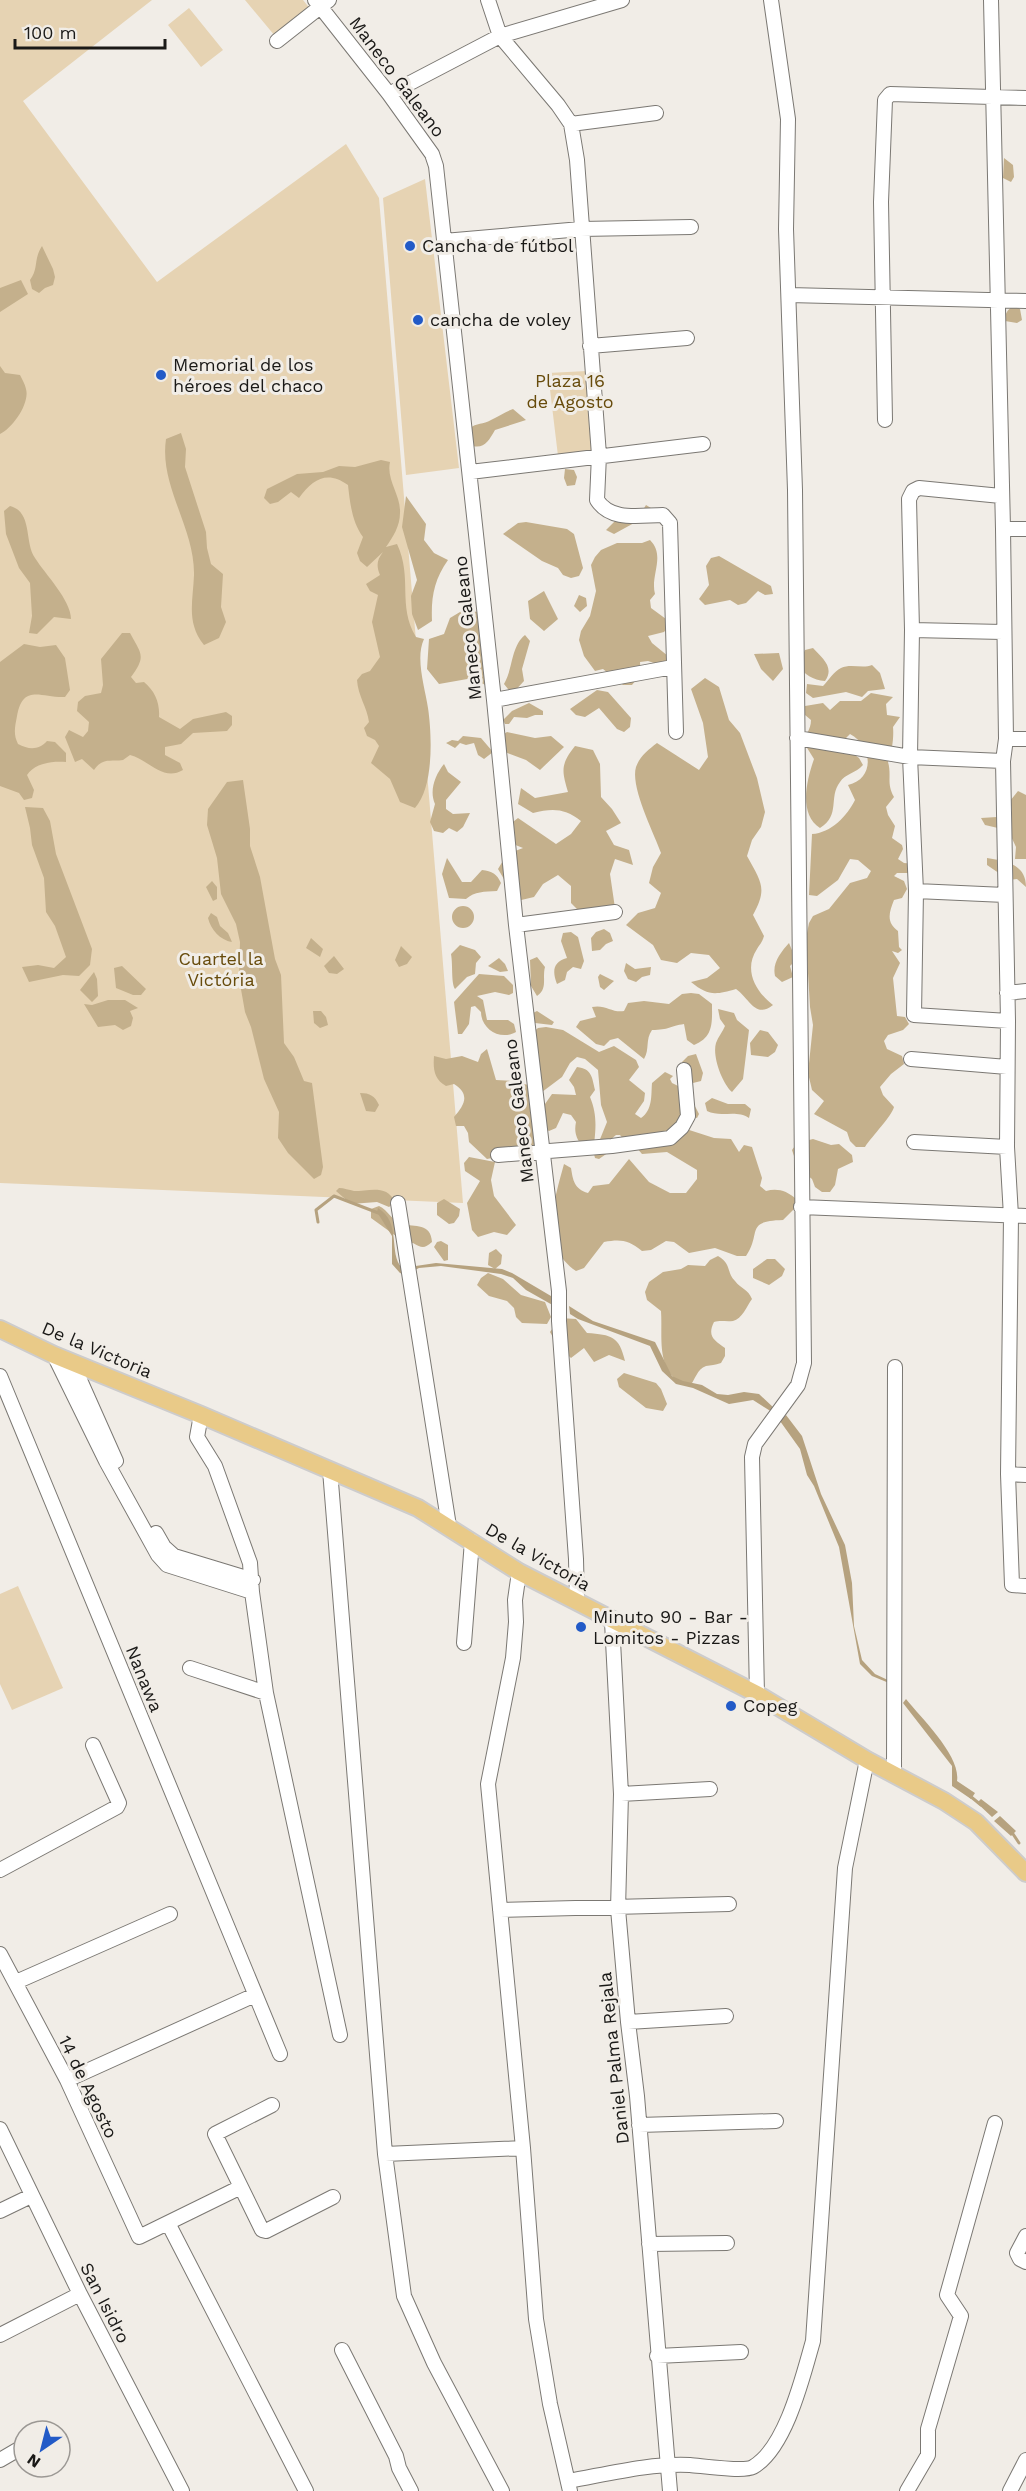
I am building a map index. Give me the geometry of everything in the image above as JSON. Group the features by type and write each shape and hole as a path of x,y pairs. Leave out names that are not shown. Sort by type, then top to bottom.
{"main road":[{"name":"De la Victoria","path":"0,1329 54,1355 418,1508 519,1572 577,1601 612,1622 757,1694 976,1822 1026,1873"}],"street":[{"path":"488,0 500,36 558,105 571,124 577,160 580,229 599,455 597,500 604,509 617,516 663,515 670,523 676,732"},
{"path":"389,94 500,36 622,0"},
{"path":"757,1694 752,1457 755,1444 798,1385 804,1363 795,490 786,229 788,119 771,0"},
{"path":"991,0 1003,530 1005,739 1003,761 1008,1021 1007,1147 1011,1216 1008,1474 1012,1585 1026,1586"},
{"path":"277,41 321,2"},
{"name":"Maneco Galeano","path":"321,2 432,154 436,166 516,925 559,1291 577,1601"},
{"path":"885,420 881,202 887,97 890,94 1026,98"},
{"path":"571,124 656,113"},
{"path":"444,241 580,229 691,227"},
{"path":"789,295 1026,301"},
{"path":"590,346 687,338"},
{"path":"470,472 703,444"},
{"path":"1001,496 919,488 913,491 909,499 912,630 910,758 916,891 914,1015 1008,1021"},
{"path":"1003,530 1026,530"},
{"path":"912,630 1003,632"},
{"path":"494,700 673,667"},
{"path":"797,738 910,758 1003,761"},
{"path":"1005,739 1026,739"},
{"path":"916,891 1005,895"},
{"path":"516,925 615,912"},
{"path":"1007,993 1026,991"},
{"path":"911,1059 1007,1068"},
{"path":"498,1155 612,1146 670,1138 679,1131 688,1116 684,1070"},
{"path":"914,1142 1007,1147"},
{"path":"398,1203 449,1526"},
{"path":"801,1207 1026,1216"},
{"path":"54,1355 106,1461 158,1555 252,1586"},
{"path":"72,1362 114,1457 171,1560"},
{"path":"894,1774 895,1367"},
{"name":"Nanawa","path":"0,1376 280,2054"},
{"path":"201,1415 197,1437 215,1466 244,1544 266,1693 340,2035"},
{"path":"330,1470 385,2154 404,2296 434,2363 502,2491"},
{"path":"1008,1474 1026,1475"},
{"path":"464,1643 472,1541"},
{"path":"519,1572 515,1600 513,1658 488,1784 524,2148 537,2319 549,2404 569,2486 669,2464 751,2469 764,2459 781,2433 798,2393 813,2341 845,1868 867,1760"},
{"name":"Daniel Palma Rejala","path":"612,1622 621,1794 618,1909 670,2491"},
{"path":"190,1668 266,1693"},
{"path":"0,1870 117,1807 118,1803 93,1745"},
{"path":"621,1794 710,1789"},
{"path":"500,1910 618,1909 729,1904"},
{"path":"16,1982 170,1914"},
{"name":"14 de Agosto","path":"0,1954 67,2080 140,2237 168,2223"},
{"path":"67,2080 255,1995"},
{"path":"628,2022 726,2016"},
{"path":"272,2105 215,2134 239,2188 262,2230 266,2231 333,2197"},
{"path":"639,2125 776,2121"},
{"path":"907,2491 929,2449 928,2429 935,2398 961,2316 947,2295 995,2123"},
{"name":"San Isidro","path":"0,2129 80,2294 182,2491"},
{"path":"385,2154 524,2148"},
{"path":"239,2188 168,2223 306,2491"},
{"path":"0,2211 31,2196"},
{"path":"1026,2236 1017,2253 1020,2259 1026,2262"},
{"path":"649,2244 727,2243"},
{"path":"0,2335 80,2294"},
{"path":"342,2350 396,2456 399,2468 411,2491"},
{"path":"657,2356 741,2352"},
{"path":"1010,2491 1026,2460"}],"green space":[{"name":"Cuartel la Victória","path":"0,0 152,0 23,101 157,282 346,144 379,198 463,1203 0,1183"},
{"path":"245,0 303,0 311,10 275,36"},
{"path":"189,8 223,50 201,67 168,25"},
{"path":"425,179 459,468 406,475 383,198"},
{"name":"Plaza 16 de Agosto","path":"587,371 594,450 558,456 548,373"},
{"path":"18,1586 63,1688 12,1710 0,1684 0,1594"}],"shaded area":[{"path":"1004,158 1013,165 1014,177 1011,182 1003,178"},
{"path":"42,246 55,277 53,285 39,293 32,289 30,280"},
{"path":"21,280 28,294 0,312 0,288"},
{"path":"1015,306 1020,309 1022,320 1017,323 1005,321 1007,311"},
{"path":"0,366 5,373 20,375 27,395 19,414 0,434"},
{"path":"513,409 526,420 495,430 482,446 469,445 469,429"},
{"path":"181,433 186,449 185,467 206,532 211,564 223,574 221,607 226,622 219,638 204,645 198,636 193,620 193,558 172,490 165,456 166,439"},
{"path":"381,460 390,462 390,475 400,506 397,527 386,547 397,544 402,556 407,614 416,637 424,639 420,655 431,746 426,787 415,808 400,802 390,779 371,763 379,746 375,740 367,736 364,728 369,722 357,680 362,674 370,671 380,657 372,622 378,595 370,591 366,584 380,575 378,563 383,552 367,567 360,561 357,553 363,537 354,519 348,485 340,480 321,479 310,486 299,498 291,492 278,502 270,504 264,498 267,489 297,474 323,472 339,466 355,467"},
{"path":"565,469 574,470 577,477 575,485 567,486 564,478"},
{"path":"406,496 426,524 424,540 434,553 448,560 434,589 432,621 418,630 412,614 411,596 417,580 402,527"},
{"path":"646,505 656,511 614,534 606,530 617,519 641,513"},
{"path":"10,506 22,514 35,558 62,596 70,612 71,619 54,617 37,634 29,633 32,616 30,583 19,568 6,534 4,511"},
{"path":"526,522 567,529 574,534 583,568 579,576 571,578 563,575 558,568 542,561 503,534 518,523"},
{"path":"650,540 657,553 655,594 650,600 651,608 666,619 669,626 664,632 648,636 652,643 679,665 672,669 648,661 640,662 639,672 632,685 623,685 603,669 595,671 584,656 579,640 581,631 590,616 596,591 591,565 601,550 617,543 642,543"},
{"path":"719,556 771,586 773,594 765,595 758,591 746,603 738,605 730,600 705,605 699,599 709,585 706,566 711,558"},
{"path":"544,591 558,619 544,631 530,619 528,601"},
{"path":"579,595 586,598 587,606 580,612 574,606"},
{"path":"465,609 481,613 487,643 497,656 496,672 487,686 473,678 439,684 427,669 429,639 444,634 450,618"},
{"path":"122,633 130,633 141,655 139,664 131,677 136,683 144,682 154,693 158,702 159,717 180,729 193,719 226,712 232,716 232,725 227,731 193,733 181,744 165,747 165,755 180,763 183,770 176,773 162,772 130,755 123,760 100,763 94,770 82,759 75,762 65,737 69,730 83,737 88,731 89,722 77,711 78,702 85,696 101,693 103,685 101,659"},
{"path":"525,635 530,641 522,669 524,681 512,694 504,684 517,645"},
{"path":"24,644 40,647 56,645 65,658 70,690 65,697 28,696 20,706 15,730 18,744 34,748 47,741 55,742 66,753 66,762 44,764 30,771 27,775 34,790 32,798 24,800 19,793 0,786 0,662"},
{"path":"813,648 828,667 828,676 825,681 809,676 798,664 805,650"},
{"path":"779,653 783,669 773,681 761,669 754,654"},
{"path":"872,665 880,673 885,689 868,691 862,697 846,692 813,698 806,693 807,684 823,686 841,668"},
{"path":"705,678 719,687 729,720 740,733 757,778 765,812 761,827 752,840 747,856 761,885 758,906 753,915 764,936 753,957 751,973 761,994 773,1005 762,1010 753,1006 736,989 712,993 702,990 691,982 707,978 720,968 709,955 691,953 677,963 661,960 653,945 626,925 638,913 655,908 661,893 649,883 653,867 661,853 639,798 635,776 636,767 642,756 657,743 699,770 708,757 703,723 691,689"},
{"path":"597,690 608,692 631,718 630,727 624,732 617,729 599,708 585,717 576,715 570,709"},
{"path":"871,693 893,697 886,704 887,715 900,717 893,727 891,754 888,762 890,788 894,797 886,807 895,826 892,838 902,845 903,849 898,859 904,863 916,864 910,873 897,873 894,876 904,881 907,889 902,898 894,900 890,917 894,928 898,931 899,947 902,950 898,953 892,951 900,963 893,978 897,1016 905,1017 909,1024 903,1030 888,1035 884,1041 887,1049 902,1056 904,1064 880,1087 883,1095 894,1107 892,1111 865,1147 856,1147 850,1141 847,1132 814,1114 824,1101 812,1090 808,1073 813,1025 807,956 804,948 809,923 813,916 829,909 850,883 867,878 871,871 858,860 850,859 838,880 817,896 809,895 812,834 826,831 848,812 855,800 848,785 857,782 863,776 868,762 863,746 850,734 844,740 845,748 859,758 863,765 840,782 830,818 820,828 813,822 807,805 807,786 814,759 804,743 811,720 805,715 805,706 823,703 830,710 840,701 861,701"},
{"path":"529,703 543,711 543,715 527,718 514,717 509,724 505,724 503,720 512,711"},
{"path":"507,732 535,738 551,736 564,747 540,770 526,760 502,751 499,737"},
{"path":"463,736 481,738 493,752 484,759 478,755 474,743 466,745 460,743 455,748 446,743 452,740 458,741"},
{"path":"575,746 593,750 600,764 601,797 621,823 606,831 614,845 629,850 633,865 615,859 610,874 615,908 584,916 571,903 571,886 558,875 543,884 534,897 517,901 498,869 507,854 523,848 513,844 505,828 518,818 556,844 571,834 581,821 564,811 546,810 533,813 518,804 521,788 535,798 568,792 564,779 564,768"},
{"path":"444,764 448,772 461,782 446,800 446,809 453,814 470,813 463,827 457,832 449,828 443,833 434,831 430,822 435,804 434,783"},
{"path":"243,780 250,846 260,877 275,959 281,975 284,1043 294,1057 304,1081 312,1083 323,1167 321,1175 314,1179 288,1153 278,1138 279,1112 264,1079 245,1012 239,978 240,942 236,924 221,894 217,858 207,825 208,809 227,782"},
{"path":"1018,791 1026,795 1026,859 1015,859 1016,847 1009,832 1012,810 1010,801"},
{"path":"25,807 43,808 50,821 56,854 92,949 90,965 79,976 63,975 29,982 22,967 38,965 54,968 66,957 55,926 46,912 44,878 32,845"},
{"path":"981,818 1001,819 998,828 985,825"},
{"path":"447,858 462,882 471,882 482,870 494,874 501,883 497,891 476,893 466,899 449,898 442,874"},
{"path":"987,858 1014,865 1023,873 1026,887 1017,879 1009,880 987,865"},
{"path":"212,881 217,887 217,899 213,901 206,887"},
{"path":"463,906 471,909 474,917 471,925 463,928 455,925 452,917 455,909"},
{"path":"211,913 217,917 220,926 228,933 232,942 220,937 214,930 208,918"},
{"path":"604,929 610,933 613,941 600,950 592,951 591,938 596,932"},
{"path":"571,932 578,937 584,961 581,969 573,967 567,972 565,980 557,984 554,975 556,965 567,958 561,941 563,933"},
{"path":"311,938 323,949 320,957 306,948"},
{"path":"789,943 796,960 790,966 793,977 782,982 775,976 774,971 780,954"},
{"path":"460,945 475,950 481,957 476,963 475,974 467,977 455,989 451,954"},
{"path":"401,946 412,957 407,964 399,967 395,960"},
{"path":"334,956 344,969 337,974 329,973 324,966"},
{"path":"537,957 545,967 544,987 537,996 531,986 530,960"},
{"path":"499,958 508,971 500,972 488,966"},
{"path":"626,963 635,969 651,967 650,975 636,982 628,979 624,971"},
{"path":"122,966 146,989 141,995 133,995 116,988 114,968"},
{"path":"94,972 97,979 98,996 92,1002 80,990"},
{"path":"479,974 504,976 513,985 513,993 509,995 495,992 477,996 483,1000 487,1020 508,1020 514,1024 516,1032 504,1035 492,1032 484,1024 481,1012 475,1006 471,1007 469,1024 462,1034 458,1034 454,1002"},
{"path":"600,974 614,981 604,990 600,987 598,977"},
{"path":"682,994 699,994 712,1004 712,1023 708,1033 701,1042 694,1045 687,1040 684,1024 652,1030 644,1059 618,1038 610,1040 604,1046 596,1044 576,1027 580,1021 596,1017 592,1007 624,1011 628,1003 644,1001 669,1004"},
{"path":"108,1000 125,1000 138,1008 130,1011 133,1018 131,1026 123,1030 115,1025 98,1027 84,1004 92,1005"},
{"path":"718,1009 734,1013 737,1020 749,1030 743,1079 732,1092 721,1076 715,1055 716,1043 725,1026 720,1019"},
{"path":"313,1011 321,1011 328,1025 320,1028 314,1023"},
{"path":"537,1011 554,1022 552,1025 535,1023 533,1013"},
{"path":"538,1028 563,1030 599,1052 614,1046 636,1060 639,1067 629,1080 645,1093 644,1101 635,1114 641,1118 648,1111 652,1083 665,1072 673,1076 670,1079 672,1083 681,1088 691,1100 699,1114 697,1118 693,1117 675,1134 624,1140 620,1135 616,1135 610,1140 609,1152 599,1159 595,1158 594,1154 607,1122 601,1105 598,1070 585,1059 577,1057 570,1063 562,1077 542,1092 532,1033"},
{"path":"760,1030 768,1032 778,1045 775,1052 768,1057 751,1055 750,1043"},
{"path":"487,1049 496,1080 528,1085 536,1149 487,1159 469,1142 464,1126 456,1126 454,1117 463,1104 463,1092 454,1084 446,1086 439,1080 434,1069 434,1056 446,1059 462,1056 478,1062 481,1054"},
{"path":"696,1054 703,1073 701,1081 693,1083 685,1078 682,1062 688,1056"},
{"path":"577,1067 588,1072 595,1090 590,1097 595,1121 594,1145 582,1146 576,1135 576,1122 571,1115 563,1113 556,1128 549,1131 542,1127 540,1119 545,1112 545,1104 552,1094 576,1095 569,1080"},
{"path":"360,1093 369,1094 376,1099 379,1105 375,1112 366,1111"},
{"path":"712,1098 728,1104 745,1104 751,1109 749,1118 739,1114 718,1114 707,1111 705,1103"},
{"path":"683,1128 714,1138 731,1139 739,1152 744,1145 752,1147 762,1178 760,1186 766,1191 778,1190 789,1194 796,1199 795,1208 783,1220 771,1221 758,1226 746,1256 737,1256 715,1248 689,1253 674,1242 666,1241 651,1250 642,1251 624,1241 615,1241 604,1242 584,1268 576,1271 564,1260 557,1249 553,1235 552,1222 556,1193 564,1164 571,1168 577,1186 588,1193 593,1186 609,1184 629,1159 649,1182 670,1193 686,1193 697,1179 697,1170 667,1152 642,1154 636,1147"},
{"path":"813,1139 831,1145 839,1144 852,1155 853,1162 838,1169 835,1185 830,1192 822,1192 815,1187 812,1179 798,1168 792,1150 797,1143"},
{"path":"469,1157 495,1162 491,1180 494,1196 516,1225 507,1235 494,1232 478,1237 472,1230 467,1203 480,1181 465,1171 464,1163"},
{"path":"339,1188 354,1191 382,1191 392,1196 395,1202 389,1207 377,1202 351,1204 336,1191"},
{"path":"444,1199 460,1209 459,1216 454,1223 449,1224 437,1215 437,1203"},
{"path":"379,1206 399,1223 425,1229 429,1232 432,1242 423,1247 413,1243 407,1244 371,1218 371,1209"},
{"path":"378,1208 390,1222 398,1262 402,1268 436,1263 502,1269 556,1299 556,1307 526,1290 513,1278 501,1274 441,1266 419,1268 405,1275 400,1273 392,1264 392,1236 377,1212"},
{"path":"441,1241 448,1245 448,1260 444,1261 434,1247 437,1242"},
{"path":"496,1249 502,1255 501,1264 495,1269 488,1265 489,1253"},
{"path":"718,1256 727,1265 732,1278 752,1299 736,1320 714,1322 711,1331 715,1340 725,1348 725,1356 721,1363 706,1366 700,1370 690,1386 678,1381 666,1365 663,1355 661,1311 647,1300 645,1292 649,1282 663,1272 681,1269 688,1265 705,1266"},
{"path":"767,1259 775,1259 785,1269 782,1276 769,1285 753,1278 753,1269"},
{"path":"488,1273 503,1279 521,1295 545,1302 551,1317 547,1324 522,1323 516,1317 514,1308 507,1301 489,1296 477,1285"},
{"path":"569,1306 593,1321 655,1342 672,1376 702,1385 717,1394 728,1395 744,1392 759,1394 775,1409 772,1412 753,1400 729,1404 693,1388 676,1384 662,1371 650,1346 578,1319 570,1314"},
{"path":"560,1318 576,1319 587,1333 613,1338 620,1346 625,1361 609,1355 594,1362 584,1348 571,1358 558,1346 550,1332"},
{"path":"624,1373 656,1383 667,1404 663,1411 646,1408 619,1387 617,1379"},
{"path":"786,1415 802,1436 821,1494 845,1545 852,1583 854,1626 862,1660 875,1674 890,1681 889,1683 872,1676 860,1664 839,1547 814,1486 807,1475 800,1449 780,1421"},
{"path":"906,1699 947,1749 957,1771 957,1781 975,1793 971,1799 952,1786 952,1766 903,1703"},
{"path":"981,1799 998,1812 992,1817 977,1803"},
{"path":"1000,1816 1016,1831 1011,1836 994,1821"}],"waterway":[{"path":"318,1222 316,1210 334,1196 381,1214"},
{"path":"970,1796 981,1805"},
{"path":"1011,1831 1019,1843"}],"place":[{"name":"Cancha de fútbol","path":"410,246"},
{"name":"cancha de voley","path":"418,320"},
{"name":"Memorial de los héroes del chaco","path":"161,375"},
{"name":"Minuto 90 - Bar - Lomitos - Pizzas","path":"581,1627"},
{"name":"Copeg","path":"731,1706"}]}
